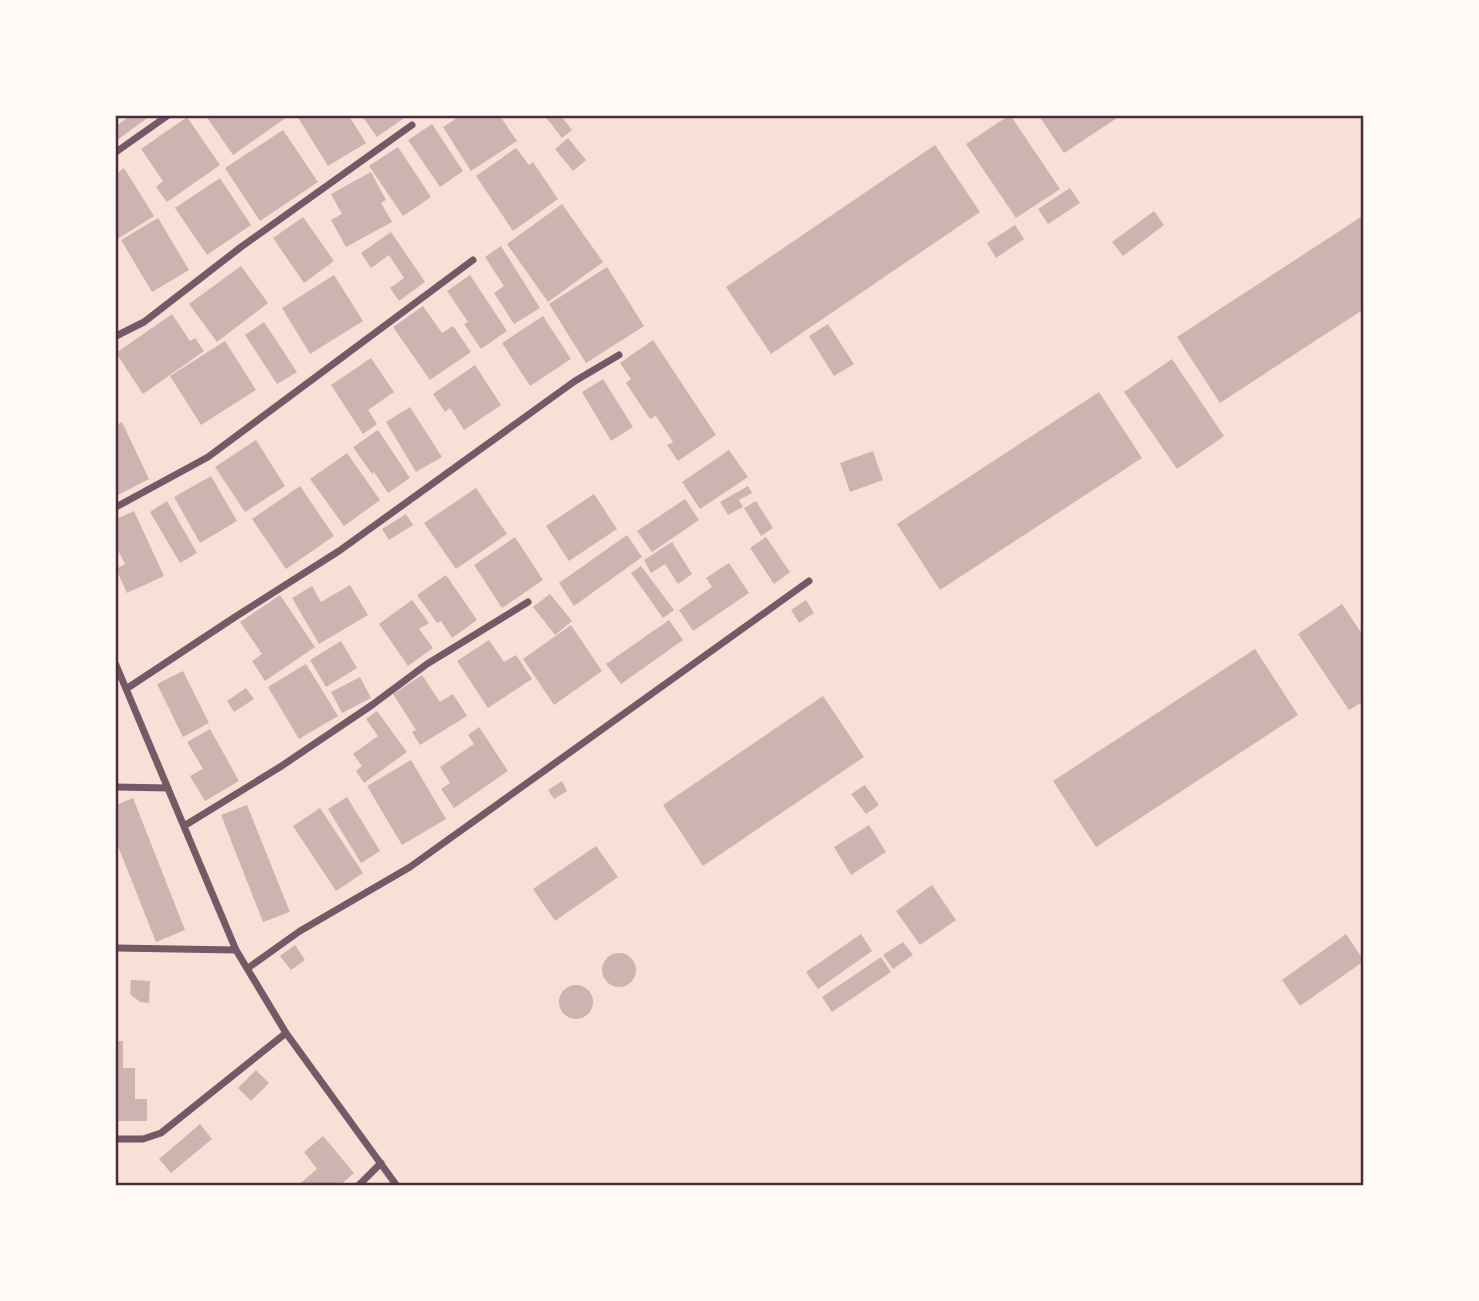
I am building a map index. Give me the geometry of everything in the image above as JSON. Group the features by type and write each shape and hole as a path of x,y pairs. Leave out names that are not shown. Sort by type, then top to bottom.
{"street":[{"path":"116,152 167,116"},
{"path":"116,336 144,321 241,247 412,125"},
{"path":"116,508 208,457 473,260"},
{"path":"126,689 339,551 575,381 619,355"},
{"path":"248,968 300,931 410,867 810,581"},
{"path":"184,826 315,744 427,664 528,602"},
{"path":"116,665 236,950 286,1032 397,1185"},
{"path":"116,787 168,788"},
{"path":"116,948 236,950"},
{"path":"116,1139 143,1139 161,1133 286,1032"},
{"path":"358,1185 381,1163"}],"building":[{"path":"130,116 150,116 116,141 116,126"},
{"path":"206,116 286,116 287,117 233,155"},
{"path":"297,116 349,116 366,143 328,166"},
{"path":"362,116 407,116 377,137"},
{"path":"460,116 500,116 517,141 471,171 443,127"},
{"path":"545,116 561,116 572,130 562,138"},
{"path":"1011,116 1060,189 1016,218 966,144"},
{"path":"1039,116 1120,116 1064,153"},
{"path":"187,117 220,165 167,202 156,187 163,181 141,149"},
{"path":"432,124 463,171 440,187 408,140"},
{"path":"283,130 318,182 260,221 225,168"},
{"path":"568,138 586,160 573,171 555,149"},
{"path":"935,145 980,212 771,354 726,287"},
{"path":"398,147 431,197 403,216 369,166"},
{"path":"516,148 529,165 533,162 558,199 513,231 476,176"},
{"path":"124,168 154,216 116,240 116,174"},
{"path":"371,172 386,200 381,203 392,222 346,247 331,220 342,214 331,194"},
{"path":"220,178 251,225 207,255 175,208"},
{"path":"1070,188 1080,203 1048,224 1038,209"},
{"path":"562,204 603,262 548,302 507,244"},
{"path":"1154,211 1164,225 1123,256 1112,242"},
{"path":"1364,215 1364,309 1220,403 1177,337"},
{"path":"303,217 334,261 304,283 273,238"},
{"path":"158,218 189,270 152,292 121,240"},
{"path":"1015,225 1024,239 996,258 987,243"},
{"path":"391,232 425,282 399,301 390,288 404,278 389,255 371,268 361,253"},
{"path":"501,246 540,308 514,324 494,293 504,286 485,257"},
{"path":"241,266 268,303 217,342 189,304"},
{"path":"607,267 644,326 586,363 549,304"},
{"path":"334,275 363,321 310,354 282,308"},
{"path":"470,275 507,331 481,349 464,324 468,322 447,291"},
{"path":"423,306 442,333 453,326 471,352 430,380 393,327"},
{"path":"172,314 190,341 195,338 204,351 143,394 116,353"},
{"path":"543,316 571,359 530,386 502,343"},
{"path":"264,322 297,372 277,384 245,335"},
{"path":"828,324 854,364 834,376 809,336"},
{"path":"653,340 716,435 678,461 667,445 673,442 656,416 650,419 626,383 631,379 620,363"},
{"path":"225,341 256,390 201,425 170,376"},
{"path":"371,358 394,392 368,410 377,424 363,434 331,385"},
{"path":"1172,359 1224,436 1177,469 1124,392"},
{"path":"475,365 501,405 464,430 450,408 445,412 433,394"},
{"path":"603,379 633,427 611,441 582,392"},
{"path":"1099,392 1142,458 940,590 897,524"},
{"path":"410,407 442,457 416,472 386,422"},
{"path":"122,422 149,479 116,496 116,425"},
{"path":"378,430 410,478 388,493 353,447"},
{"path":"256,440 285,486 245,512 215,467"},
{"path":"729,450 748,477 700,509 682,482"},
{"path":"873,451 883,480 850,492 840,463"},
{"path":"347,453 380,500 344,526 310,479"},
{"path":"211,476 237,521 200,543 174,497"},
{"path":"300,486 334,536 286,569 252,519"},
{"path":"748,486 752,493 739,500 743,507 728,515 720,502"},
{"path":"476,488 507,534 456,569 424,523"},
{"path":"594,494 617,529 569,561 546,526"},
{"path":"685,499 699,520 652,552 637,531"},
{"path":"167,501 197,553 180,563 150,512"},
{"path":"756,501 773,528 761,536 744,508"},
{"path":"134,511 164,576 127,593 116,569 125,564 119,552 116,554 116,519"},
{"path":"406,514 413,525 389,540 382,529"},
{"path":"627,535 642,557 574,606 559,583"},
{"path":"515,537 543,580 502,608 474,565"},
{"path":"766,537 790,572 774,584 750,548"},
{"path":"672,542 692,574 678,584 665,564 651,573 644,560"},
{"path":"729,563 749,593 693,631 679,610 712,587 706,578"},
{"path":"641,566 674,610 663,618 631,573"},
{"path":"446,575 477,620 452,638 441,621 437,623 417,595"},
{"path":"350,585 368,615 319,644 292,598 312,586 321,602"},
{"path":"550,594 572,621 555,635 533,607"},
{"path":"280,595 315,647 265,681 252,661 262,654 240,622"},
{"path":"412,600 429,623 419,629 433,648 408,666 379,624"},
{"path":"806,600 814,613 799,623 791,610"},
{"path":"1342,604 1364,637 1364,701 1349,710 1298,634"},
{"path":"669,620 683,640 621,684 606,664"},
{"path":"571,625 602,671 554,705 523,659"},
{"path":"489,640 504,662 516,655 532,679 488,708 457,661"},
{"path":"341,641 357,668 326,687 310,660"},
{"path":"1255,649 1298,715 1096,847 1053,781"},
{"path":"306,664 338,716 299,739 268,687"},
{"path":"183,671 209,723 183,737 157,684"},
{"path":"422,675 440,702 453,694 467,716 420,745 412,732 416,730 393,694"},
{"path":"360,677 371,698 342,713 331,692"},
{"path":"246,688 254,699 234,712 227,701"},
{"path":"823,696 864,757 703,866 663,805"},
{"path":"377,711 407,752 364,783 356,771 362,766 353,754 378,736 366,719"},
{"path":"479,727 508,771 454,808 441,789 450,783 440,767 474,744 468,735"},
{"path":"210,729 239,781 205,801 190,776 203,769 187,742"},
{"path":"411,760 446,819 402,845 367,786"},
{"path":"562,781 567,791 554,799 548,790"},
{"path":"865,785 879,805 866,814 851,794"},
{"path":"347,797 380,851 361,863 328,809"},
{"path":"133,798 185,930 156,942 116,841 116,805"},
{"path":"247,805 290,912 263,922 221,815"},
{"path":"320,808 363,873 336,891 293,826"},
{"path":"869,825 886,852 851,875 834,847"},
{"path":"596,846 618,877 555,921 533,889"},
{"path":"932,885 956,920 920,945 896,911"},
{"path":"861,934 872,951 818,989 806,972"},
{"path":"1346,934 1364,961 1300,1006 1282,980"},
{"path":"903,942 913,955 893,969 883,955"},
{"path":"295,945 305,960 291,970 280,956"},
{"path":"619,953 631,958 636,970 631,982 619,987 607,982 602,970 607,958"},
{"path":"881,957 891,972 832,1012 822,997"},
{"path":"131,980 150,981 149,1003 140,1002 130,994"},
{"path":"576,985 588,990 593,1002 588,1014 576,1019 564,1014 559,1002 564,990"},
{"path":"116,1041 123,1041 123,1068 135,1068 135,1099 147,1099 147,1121 116,1121"},
{"path":"256,1070 269,1083 251,1101 238,1088"},
{"path":"200,1124 212,1139 171,1173 159,1159"},
{"path":"323,1136 354,1173 339,1186 297,1186 317,1169 304,1152"}]}
